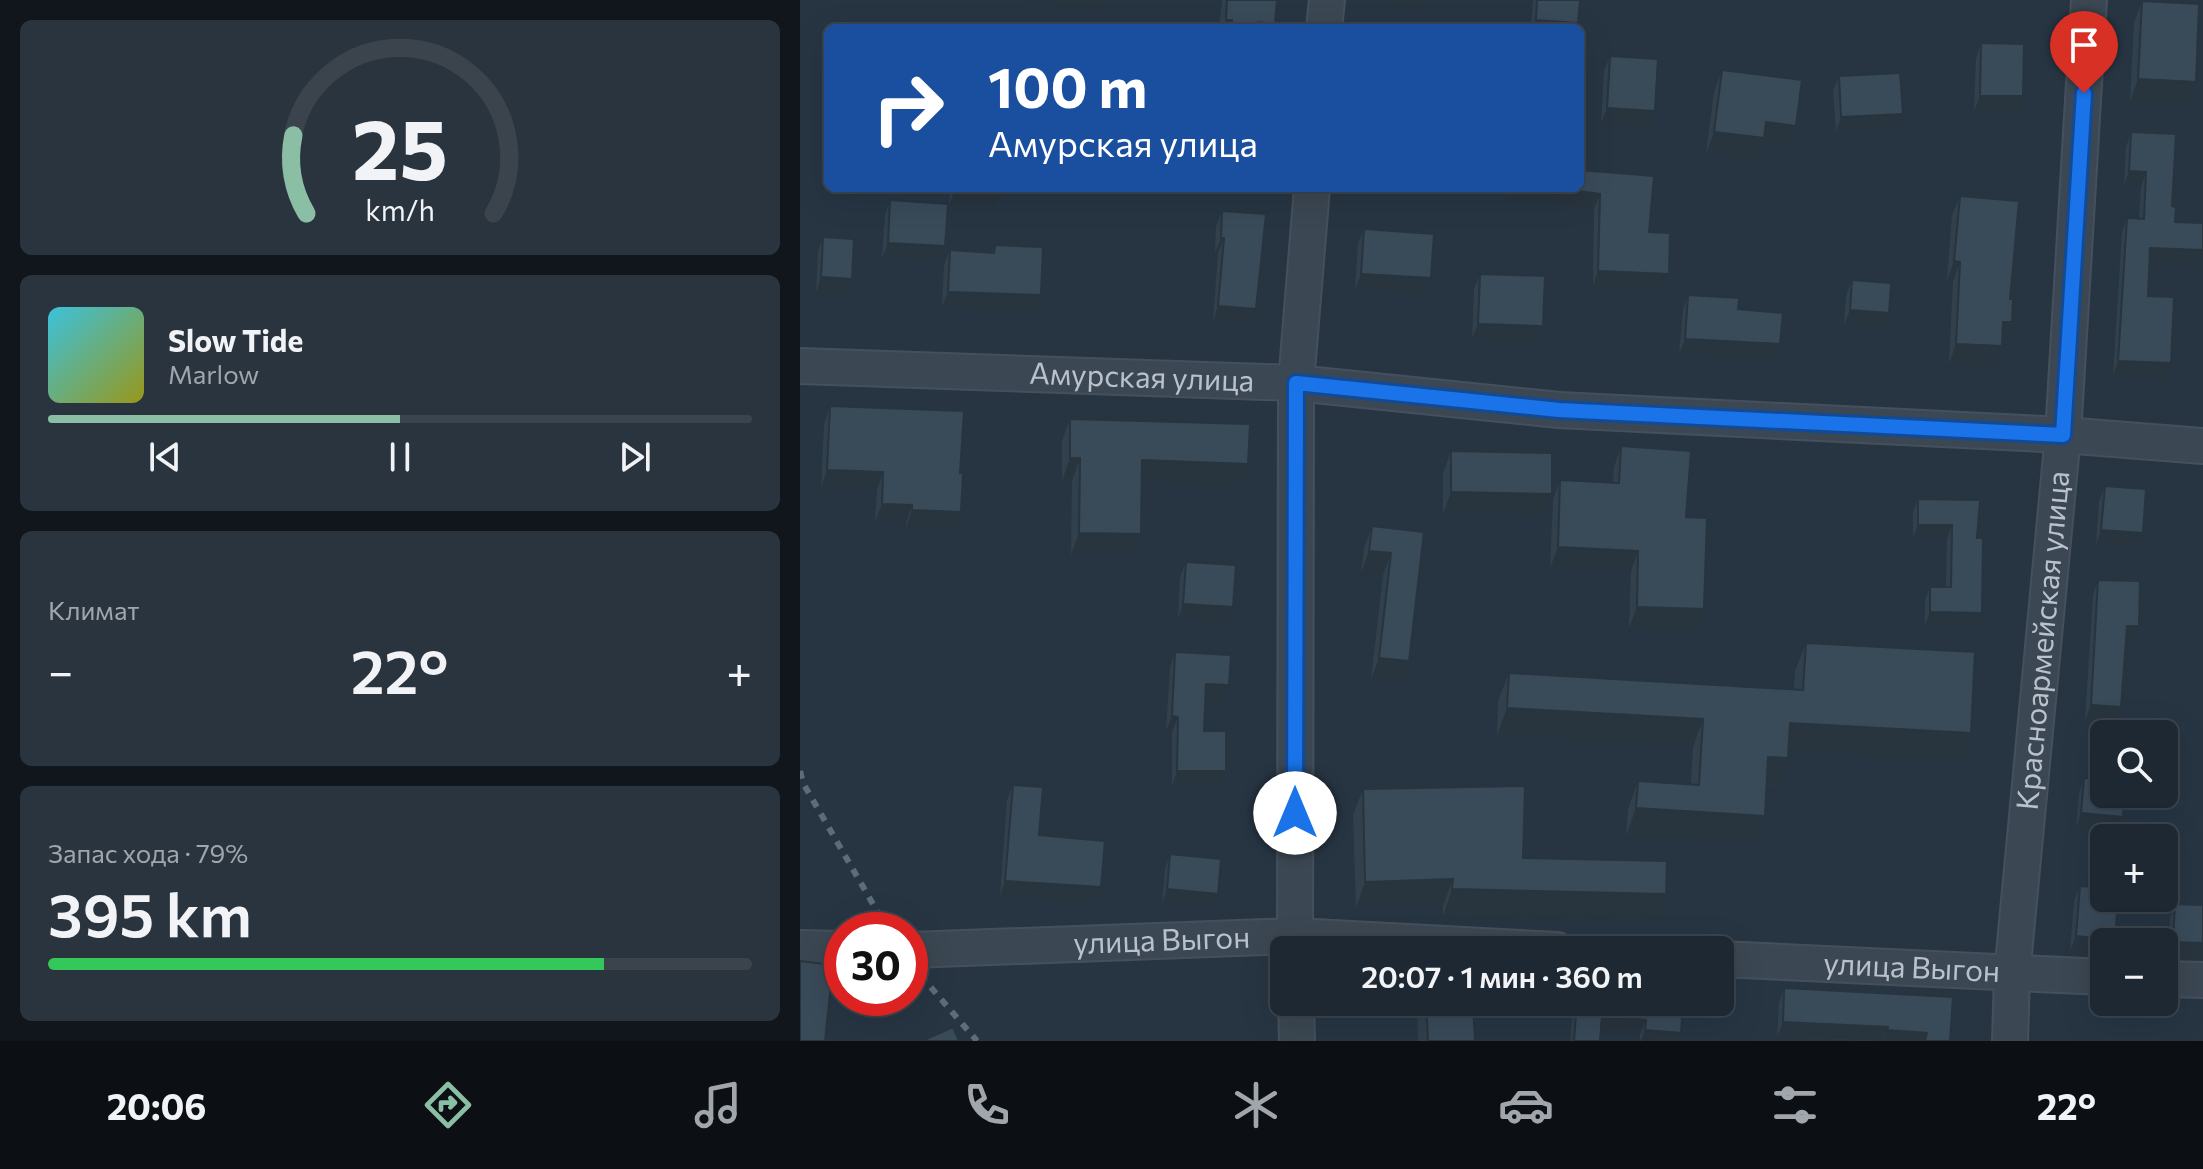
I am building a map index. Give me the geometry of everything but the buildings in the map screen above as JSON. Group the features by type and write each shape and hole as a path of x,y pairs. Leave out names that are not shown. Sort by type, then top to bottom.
{"street":[{"path":"1324,24 1327,0"},
{"name":"Красноармейская улица","path":"2010,1041 2012,975 2063,435 2089,0"},
{"path":"1295,936 1296,383 1312,192"},
{"name":"Амурская улица","path":"800,366 1296,383 1559,410 2063,435 2203,446"},
{"name":"улица Выгон","path":"928,950 1270,943"},
{"path":"800,948 824,949"},
{"name":"улица Выгон","path":"1734,960 2090,977"},
{"path":"2178,979 2203,980"},
{"path":"1296,1016 1297,1041"}],"railway":[{"path":"800,771 803,783 878,912"},
{"path":"928,984 977,1041"}],"route":[{"path":"1295,813 1296,383 1559,410 2063,435 2084,93"}]}
